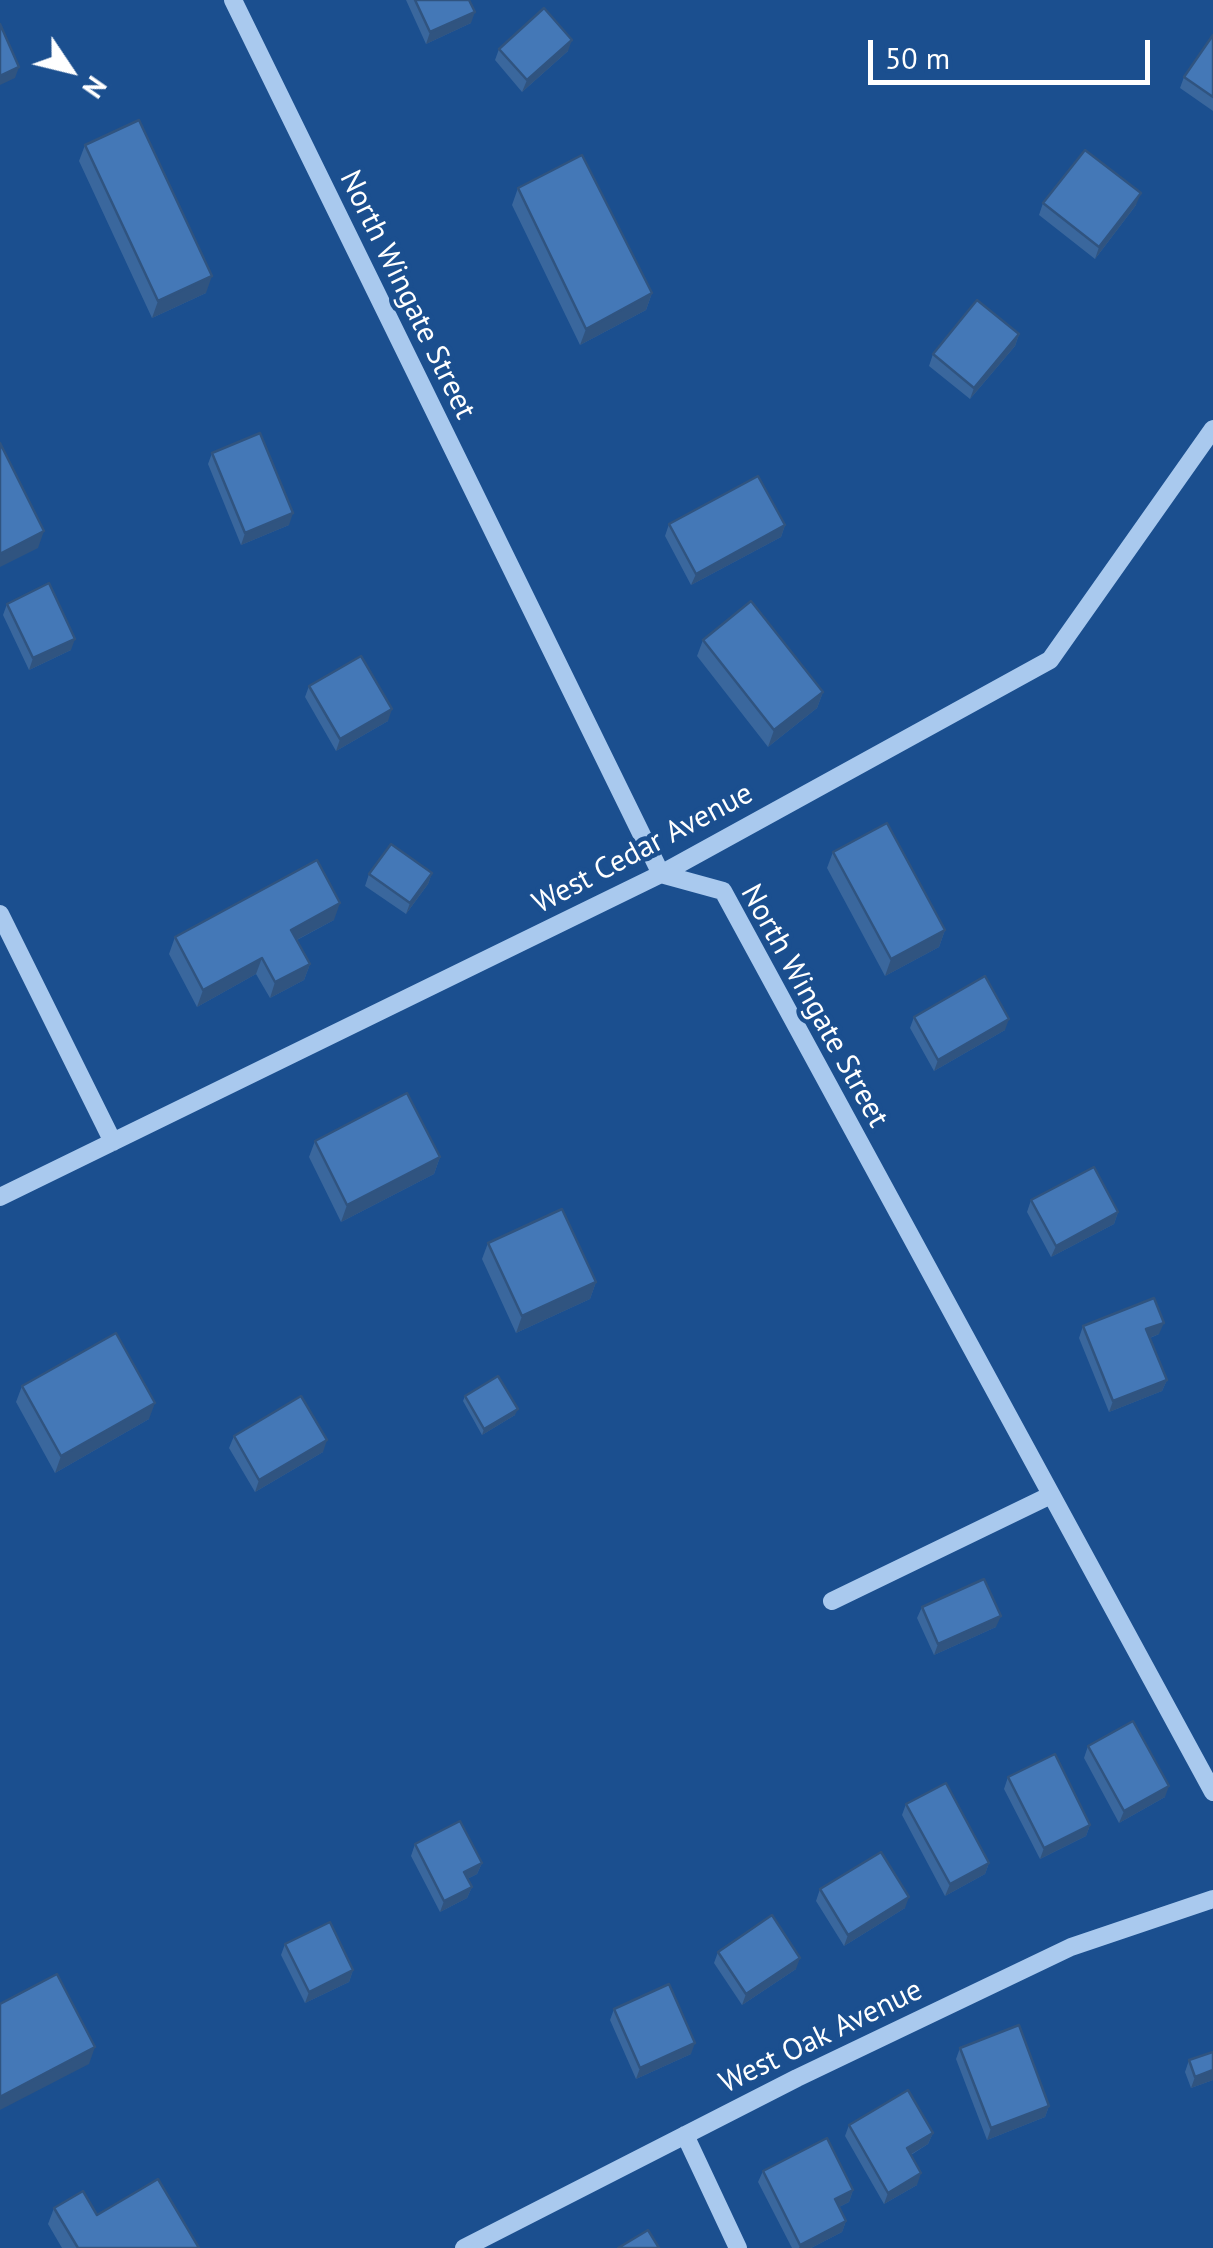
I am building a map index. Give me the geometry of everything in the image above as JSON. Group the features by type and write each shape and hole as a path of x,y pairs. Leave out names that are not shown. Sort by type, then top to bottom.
{"street":[{"name":"North Wingate Street","path":"233,0 661,874 723,892 1213,1792"},
{"name":"West Cedar Avenue","path":"0,1197 661,874 1050,660 1213,429"},
{"path":"0,914 113,1142"},
{"path":"832,1600 1051,1495"},
{"name":"West Oak Avenue","path":"464,2248 685,2135 1071,1947 1213,1899"},
{"path":"685,2135 738,2248"}],"building":[{"path":"415,0 469,0 475,12 430,32"},
{"path":"544,8 572,40 527,80 499,49"},
{"path":"0,24 19,67 0,76"},
{"path":"1213,35 1213,97 1184,77"},
{"path":"139,120 212,276 158,301 85,145"},
{"path":"1085,150 1141,193 1099,247 1043,203"},
{"path":"582,155 652,293 586,329 518,188"},
{"path":"977,300 1019,334 974,388 933,354"},
{"path":"260,433 293,513 245,533 212,453"},
{"path":"0,443 44,531 0,554"},
{"path":"758,476 785,525 696,574 669,524"},
{"path":"49,583 75,639 33,658 7,604"},
{"path":"751,601 823,692 774,730 703,640"},
{"path":"361,656 392,709 340,739 309,686"},
{"path":"887,823 945,930 891,959 833,852"},
{"path":"391,844 432,873 410,903 369,874"},
{"path":"317,860 340,903 291,930 310,964 275,982 262,958 203,990 175,937"},
{"path":"985,976 1009,1019 938,1060 914,1017"},
{"path":"407,1093 440,1157 347,1205 315,1141"},
{"path":"1094,1167 1118,1212 1056,1246 1031,1200"},
{"path":"562,1209 596,1282 522,1316 488,1243"},
{"path":"1154,1298 1164,1323 1146,1329 1167,1380 1113,1401 1083,1326"},
{"path":"116,1333 155,1403 61,1456 22,1386"},
{"path":"498,1376 518,1409 484,1429 465,1396"},
{"path":"301,1396 327,1440 259,1480 234,1436"},
{"path":"984,1579 1001,1616 938,1644 922,1607"},
{"path":"1133,1721 1169,1786 1124,1811 1088,1746"},
{"path":"1055,1754 1090,1825 1044,1848 1008,1777"},
{"path":"946,1783 989,1863 950,1884 906,1804"},
{"path":"460,1821 482,1863 464,1872 472,1887 444,1901 415,1844"},
{"path":"881,1852 909,1897 848,1935 820,1889"},
{"path":"772,1915 800,1958 746,1994 718,1952"},
{"path":"330,1922 353,1970 309,1992 285,1944"},
{"path":"57,1974 95,2047 0,2097 0,2004"},
{"path":"669,1984 695,2043 640,2068 614,2009"},
{"path":"1019,2025 1049,2106 991,2128 960,2048"},
{"path":"1213,2052 1213,2070 1195,2077 1189,2060"},
{"path":"908,2090 933,2133 907,2148 921,2173 888,2193 849,2125"},
{"path":"827,2138 853,2190 835,2199 846,2221 800,2245 763,2171"},
{"path":"158,2179 199,2248 78,2248 54,2208 83,2191 97,2215"},
{"path":"648,2230 659,2248 618,2248"}]}
